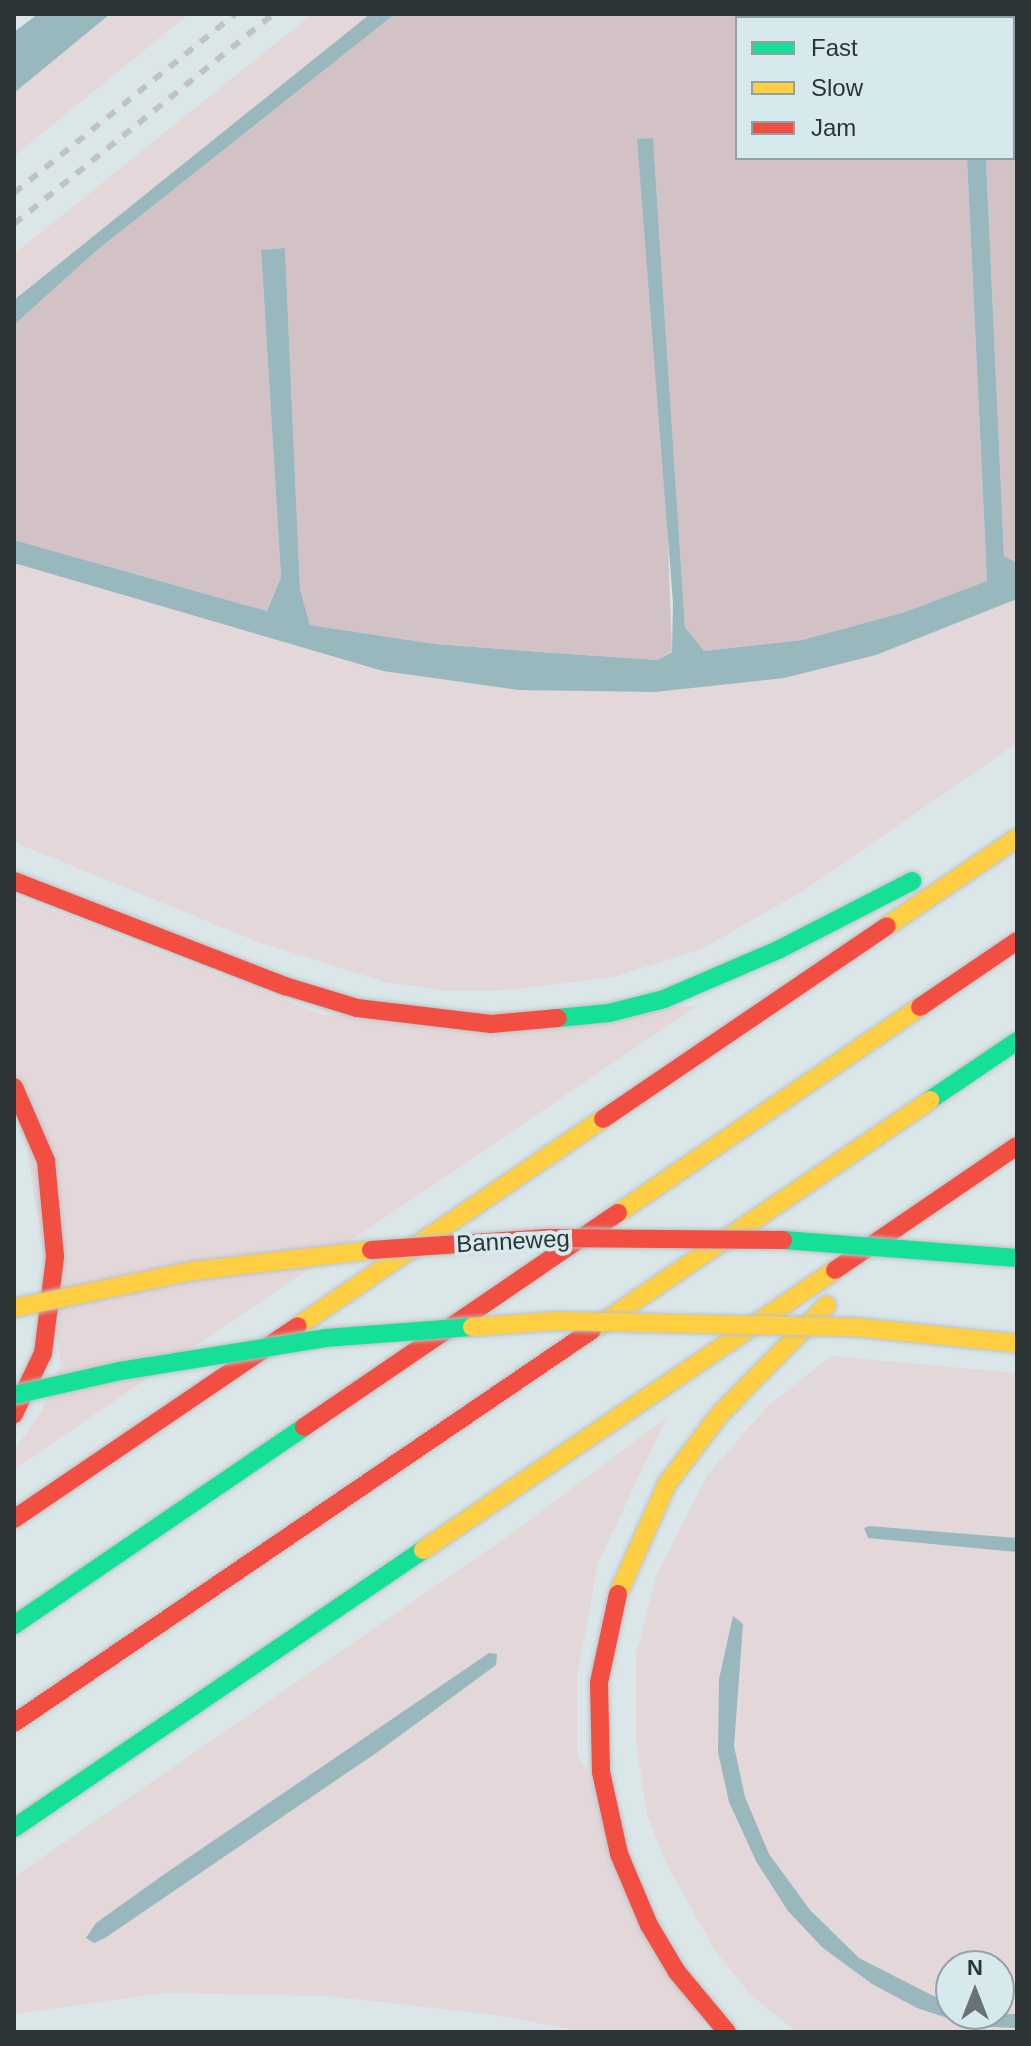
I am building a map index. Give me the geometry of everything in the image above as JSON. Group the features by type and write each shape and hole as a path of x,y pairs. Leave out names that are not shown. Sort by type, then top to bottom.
{"main road":[{"path":"14,881 299,990 357,1008 491,1024 609,1013 664,999 778,950 1017,827"},
{"path":"14,1519 1017,838"},
{"path":"14,1625 1017,941"},
{"path":"14,1723 1017,1041"},
{"path":"14,1087 46,1161 55,1257 43,1353 14,1414"},
{"path":"14,1828 1017,1146"},
{"path":"727,2032 677,1972 649,1925 606,1808 598,1710 612,1612 653,1507 690,1448 911,1217"},
{"name":"Banneweg","path":"14,1308 193,1271 306,1255 548,1238 772,1238 1017,1258"},
{"path":"14,1395 181,1360 325,1338 557,1321 854,1327 1015,1343"}],"shaded area":[{"path":"110,14 189,14 14,156 14,93"},
{"path":"312,14 370,14 14,300 14,254"},
{"path":"395,14 961,14 735,16 735,160 967,160 987,582 905,612 802,640 704,651 685,627 653,138 672,651 659,660 435,644 310,625 300,589 285,248 261,251 281,577 267,611 14,540 14,325 96,251"},
{"path":"979,14 1017,14 1017,563 1004,556 986,160 1015,160 1015,16"},
{"path":"14,563 383,671 519,690 876,655 1017,599 1017,743 806,889 704,948 614,977 510,990 448,991 385,982 258,942 14,842"},
{"path":"14,896 324,1015 697,1006 14,1469 14,1451 42,1410 61,1363 14,1068"},
{"path":"831,1356 1017,1373 1017,2032 796,2032 750,1994 714,1949 666,1863 647,1814 636,1743 636,1653 657,1574 708,1474 768,1406"},
{"path":"667,1417 598,1563 577,1679 577,1752 708,2032 583,2032 496,2015 327,1996 164,1993 14,2014 14,1877 508,1536"}],"water":[{"path":"38,14 110,14 14,93 14,32"},
{"path":"370,14 395,14 96,251 14,325 14,300"},
{"path":"653,138 685,627 704,651 802,640 905,612 987,581 967,160 986,160 1004,556 1017,563 1017,599 876,655 784,678 655,692 519,690 383,671 14,563 14,540 267,611 281,577 261,250 285,248 300,589 310,625 435,644 554,653 658,660 672,652 673,603 637,139"},
{"path":"864,1528 1017,1538 1017,1552 868,1538"},
{"path":"733,1616 743,1624 734,1746 745,1797 769,1854 810,1910 859,1958 935,1997 935,2014 872,1984 823,1948 788,1911 756,1861 729,1802 718,1752 719,1679"},
{"path":"489,1653 497,1654 496,1665 379,1751 105,1938 94,1943 86,1938 96,1923 166,1873"}],"railway":[{"path":"14,193 235,14"},
{"path":"14,224 273,14"}],"traffic: fast":[{"path":"558,1018 609,1013 664,999 778,950 912,881"},
{"path":"930,1100 1017,1041"},
{"path":"783,1240 1017,1258"},
{"path":"14,1395 120,1371 325,1338 472,1327"},
{"path":"14,1625 304,1427"},
{"path":"14,1828 423,1550"}],"traffic: slow":[{"path":"887,926 1017,838"},
{"path":"618,1213 920,1007"},
{"path":"592,1330 930,1100"},
{"path":"298,1326 603,1119"},
{"path":"14,1308 193,1271 371,1250"},
{"path":"423,1550 835,1270"},
{"path":"618,1594 667,1484 719,1415 827,1305"},
{"path":"472,1327 557,1321 854,1327 1015,1343"}],"traffic: jam":[{"path":"14,881 285,986 357,1008 491,1024 558,1018"},
{"path":"603,1119 887,926"},
{"path":"920,1007 1017,941"},
{"path":"14,1087 46,1161 55,1257 43,1353 14,1414"},
{"path":"835,1270 1017,1146"},
{"path":"304,1427 618,1213"},
{"path":"371,1250 548,1238 783,1240"},
{"path":"14,1519 298,1326"},
{"path":"14,1723 592,1330"},
{"path":"618,1594 599,1683 601,1772 619,1854 649,1925 677,1972 727,2032"}]}
